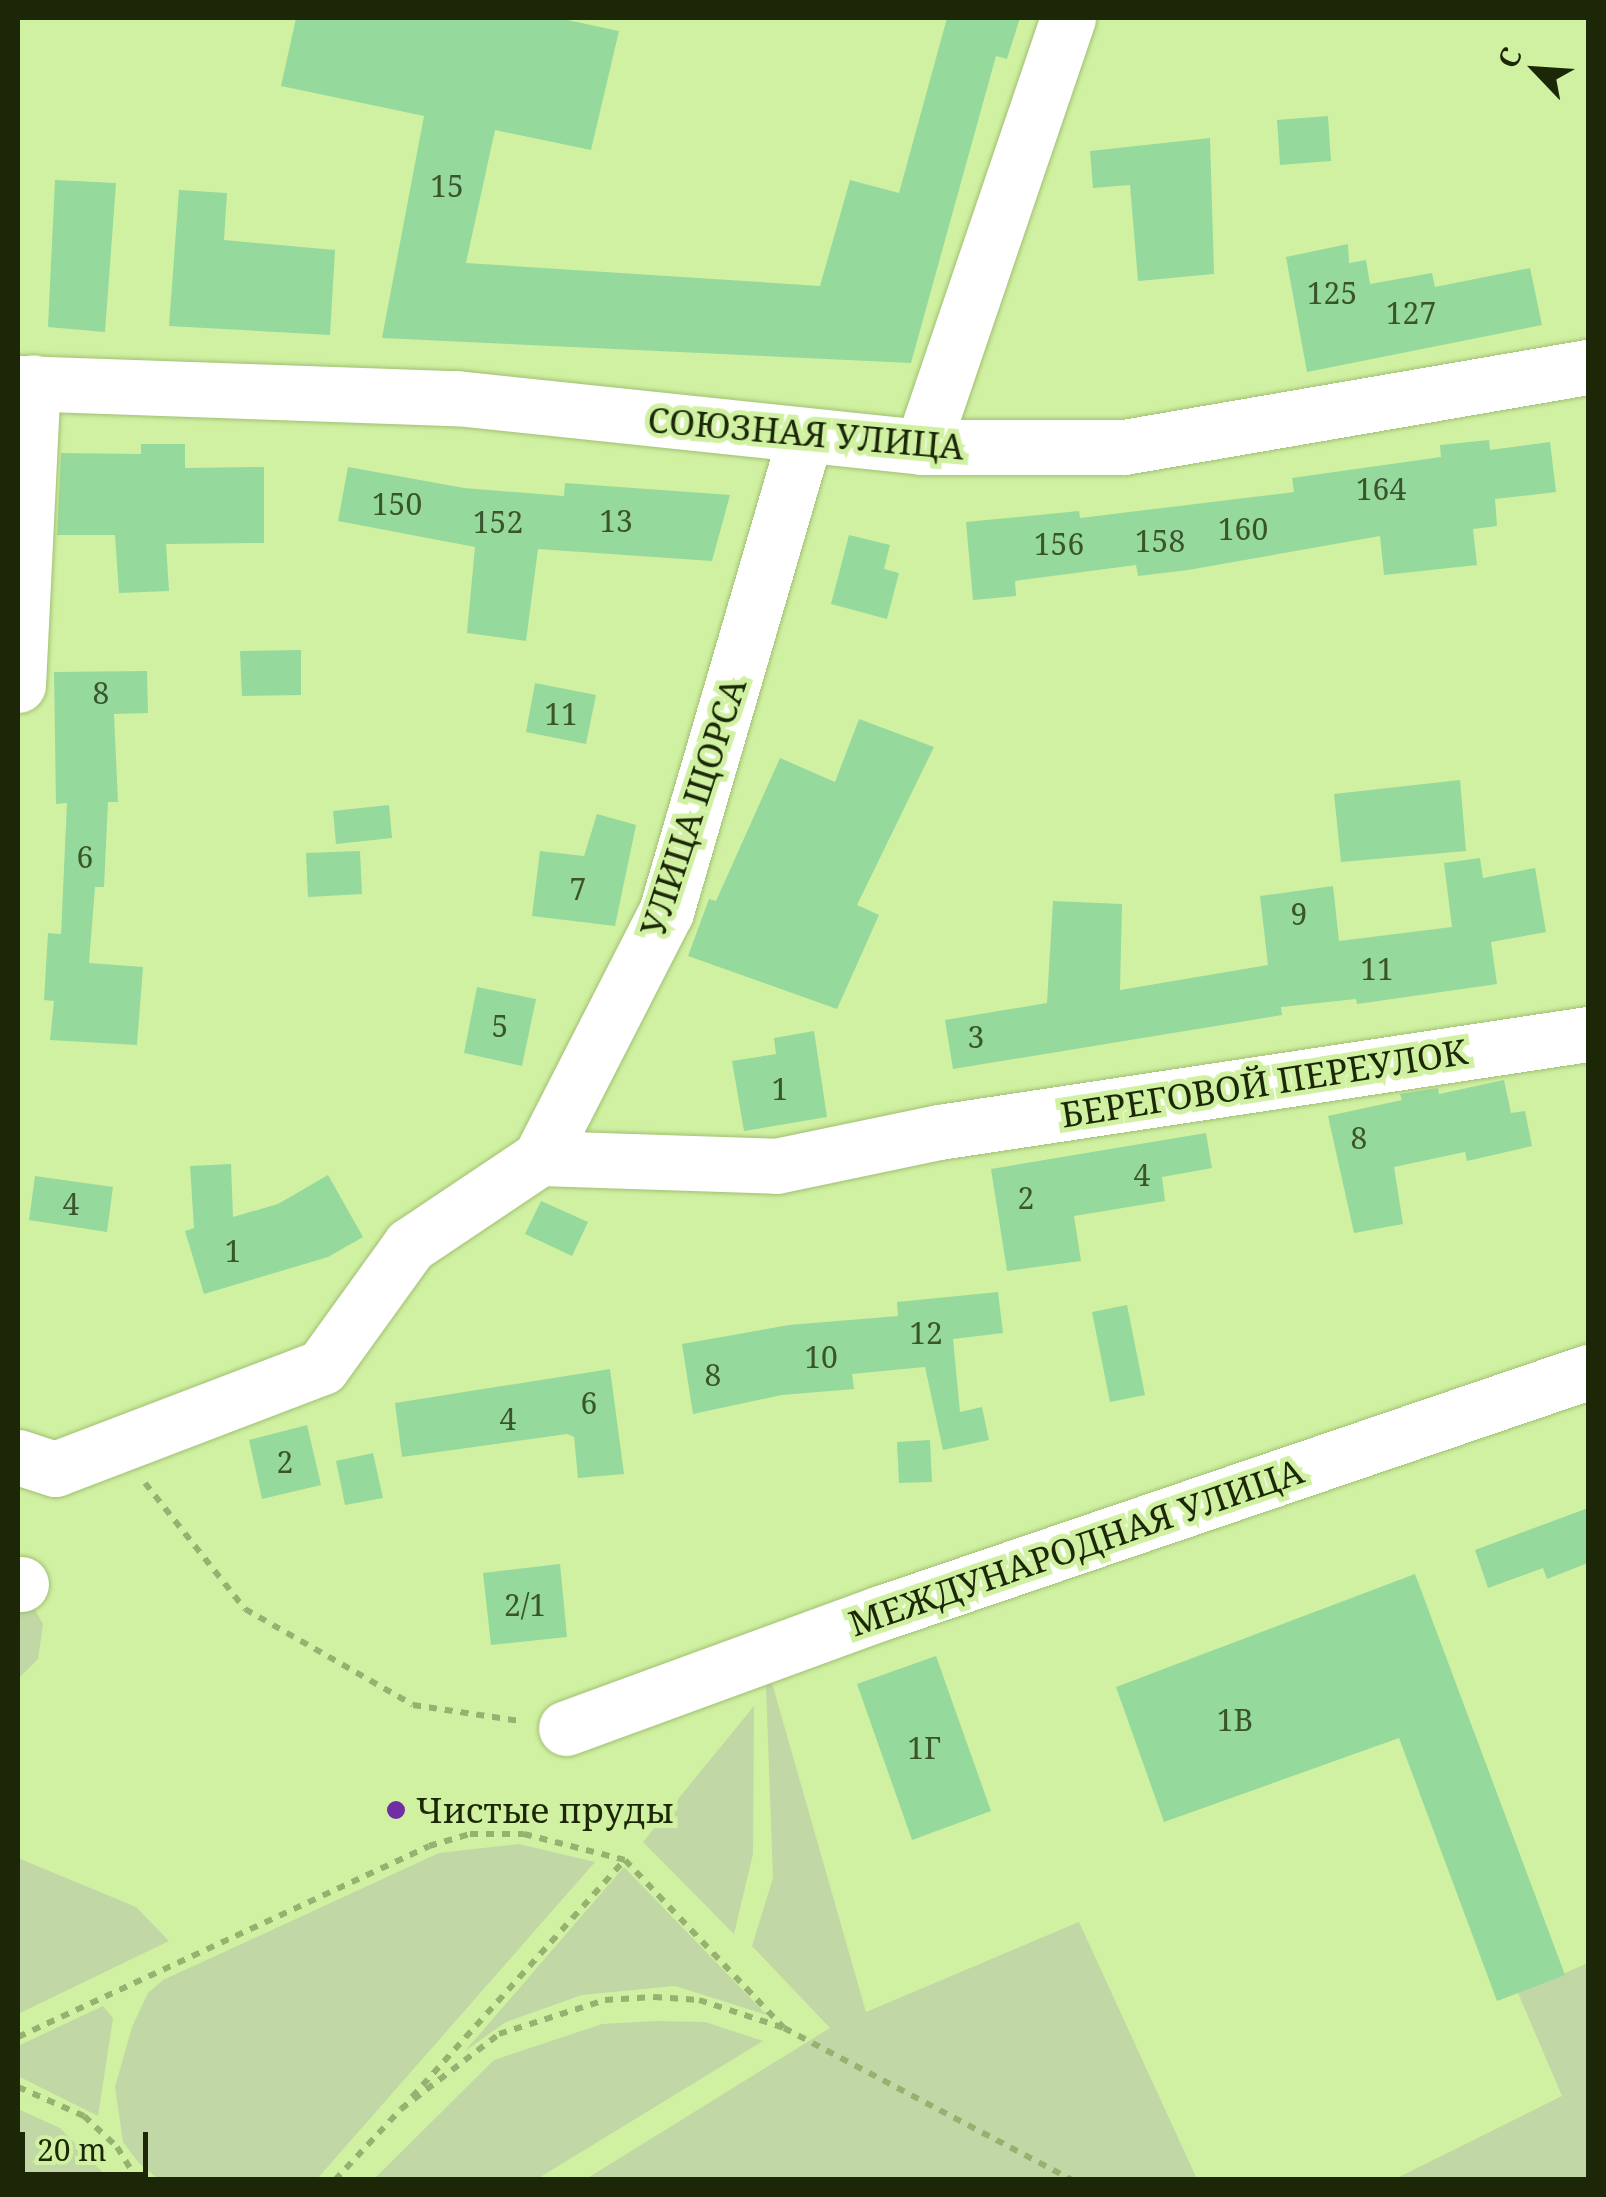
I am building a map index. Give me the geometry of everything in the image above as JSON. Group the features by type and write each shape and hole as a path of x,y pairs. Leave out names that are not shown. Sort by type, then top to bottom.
{"street":[{"path":"922,447 1068,18"},
{"name":"СОЮЗНАЯ УЛИЦА","path":"26,382 456,398 804,438 922,447 1124,447 1588,368"},
{"path":"18,685 26,382"},
{"name":"УЛИЦА ЩОРСА","path":"18,1458 55,1469 322,1368 410,1245 540,1158 666,912 804,438"},
{"name":"БЕРЕГОВОЙ ПЕРЕУЛОК","path":"540,1158 776,1166 939,1132 1588,1034"},
{"name":"МЕЖДУНАРОДНАЯ УЛИЦА","path":"566,1728 878,1614 1588,1372"}],"path":[{"path":"118,1448 245,1609 413,1705 566,1728"},
{"path":"18,2037 429,1846 470,1834 524,1834 625,1860 784,2028"},
{"path":"334,2180 625,1860"},
{"path":"401,2109 499,2034 605,2000 698,2000 784,2028 1072,2180"},
{"path":"18,2087 84,2116 117,2146 138,2180"}],"green space":[{"path":"18,1607 34,1608 43,1624 38,1659 18,1679"},
{"path":"772,1683 866,2012 1079,1922 1197,2179 586,2179 830,2028 752,1946 773,1878 766,1686"},
{"path":"754,1706 753,1854 734,1934 643,1842"},
{"path":"519,1844 595,1862 317,2179 158,2179 139,2163 123,2142 115,2087 132,2027 148,1993 163,1980 439,1853"},
{"path":"18,1858 136,1907 169,1941 18,2014"},
{"path":"624,1867 767,2015 675,1986 582,1995 506,2022 465,2051"},
{"path":"1588,1963 1588,2179 1395,2179 1562,2096 1518,1993"},
{"path":"103,2006 113,2018 98,2116 18,2076 18,2046"},
{"path":"705,2022 763,2041 537,2179 374,2179 494,2060 602,2024"},
{"path":"18,2109 60,2128 109,2179 18,2179"}],"building":[{"path":"296,18 558,18 619,31 591,150 495,130 466,263 820,286 850,180 899,193 947,18 1020,18 1007,59 996,56 911,363 382,338 424,116 281,86"},
{"path":"1328,116 1331,161 1280,165 1277,120"},
{"path":"1210,138 1214,274 1138,281 1130,185 1093,188 1090,151"},
{"path":"55,180 116,183 105,332 48,327"},
{"path":"179,190 227,193 224,240 335,250 330,335 169,326"},
{"path":"1348,244 1349,263 1366,260 1370,284 1432,273 1435,287 1530,268 1542,325 1307,372 1286,257"},
{"path":"1489,440 1490,450 1550,442 1556,492 1495,499 1497,526 1473,529 1477,565 1384,575 1380,536 1188,570 1138,576 1136,565 1015,581 1016,596 973,600 966,522 1079,511 1080,518 1294,492 1292,478 1441,457 1440,445"},
{"path":"141,444 185,444 185,468 264,467 264,543 166,544 169,591 119,593 115,535 57,535 61,453 141,454"},
{"path":"348,467 464,488 564,496 565,483 730,495 712,561 538,549 526,641 467,633 475,547 338,521"},
{"path":"849,535 890,545 884,569 899,573 887,619 831,604"},
{"path":"301,650 301,695 242,696 240,651"},
{"path":"147,671 148,713 114,714 118,802 108,802 104,887 95,887 89,963 143,967 137,1045 50,1040 54,1001 44,1000 48,933 61,934 67,803 56,804 54,672"},
{"path":"535,683 596,695 586,744 526,732"},
{"path":"859,719 934,747 857,905 879,915 837,1009 688,956 709,899 716,901 780,758 835,782"},
{"path":"1460,780 1466,851 1341,862 1334,794"},
{"path":"389,805 392,838 336,844 333,811"},
{"path":"597,814 636,825 615,926 532,916 540,851 584,856"},
{"path":"360,851 362,894 308,897 306,853"},
{"path":"1480,858 1483,878 1535,868 1546,932 1491,942 1497,984 1357,1004 1356,999 1281,1007 1282,1015 953,1069 945,1020 1047,1003 1053,901 1122,904 1120,990 1268,965 1260,896 1333,886 1339,941 1452,927 1444,863"},
{"path":"477,987 536,999 522,1066 464,1053"},
{"path":"814,1031 827,1117 744,1131 732,1061 776,1054 774,1038"},
{"path":"1504,1080 1511,1113 1525,1111 1532,1146 1467,1161 1465,1152 1394,1167 1403,1224 1354,1233 1328,1116 1402,1100 1400,1094 1438,1088 1439,1094"},
{"path":"1206,1133 1212,1168 1162,1177 1165,1201 1074,1216 1081,1261 1007,1271 991,1169"},
{"path":"231,1164 233,1217 278,1204 328,1175 363,1237 328,1257 204,1294 185,1231 194,1228 190,1166"},
{"path":"35,1176 113,1187 107,1232 29,1220"},
{"path":"541,1201 588,1222 572,1256 525,1234"},
{"path":"998,1292 1003,1333 953,1339 960,1412 982,1407 989,1440 943,1450 925,1367 852,1374 854,1389 782,1395 693,1414 682,1344 789,1325 898,1316 897,1302"},
{"path":"1127,1305 1145,1395 1110,1402 1092,1312"},
{"path":"610,1369 624,1474 578,1478 574,1437 567,1434 402,1457 395,1403"},
{"path":"307,1425 321,1485 262,1499 249,1440"},
{"path":"930,1440 932,1482 899,1483 897,1442"},
{"path":"373,1453 383,1498 345,1505 336,1461"},
{"path":"1588,1508 1588,1563 1547,1579 1543,1568 1488,1588 1475,1550"},
{"path":"560,1564 567,1637 491,1645 483,1573"},
{"path":"1415,1574 1565,1975 1497,2001 1399,1738 1164,1822 1116,1687"},
{"path":"936,1656 991,1811 912,1840 857,1684"}],"place":[{"name":"Чистые пруды","path":"396,1810"}]}
